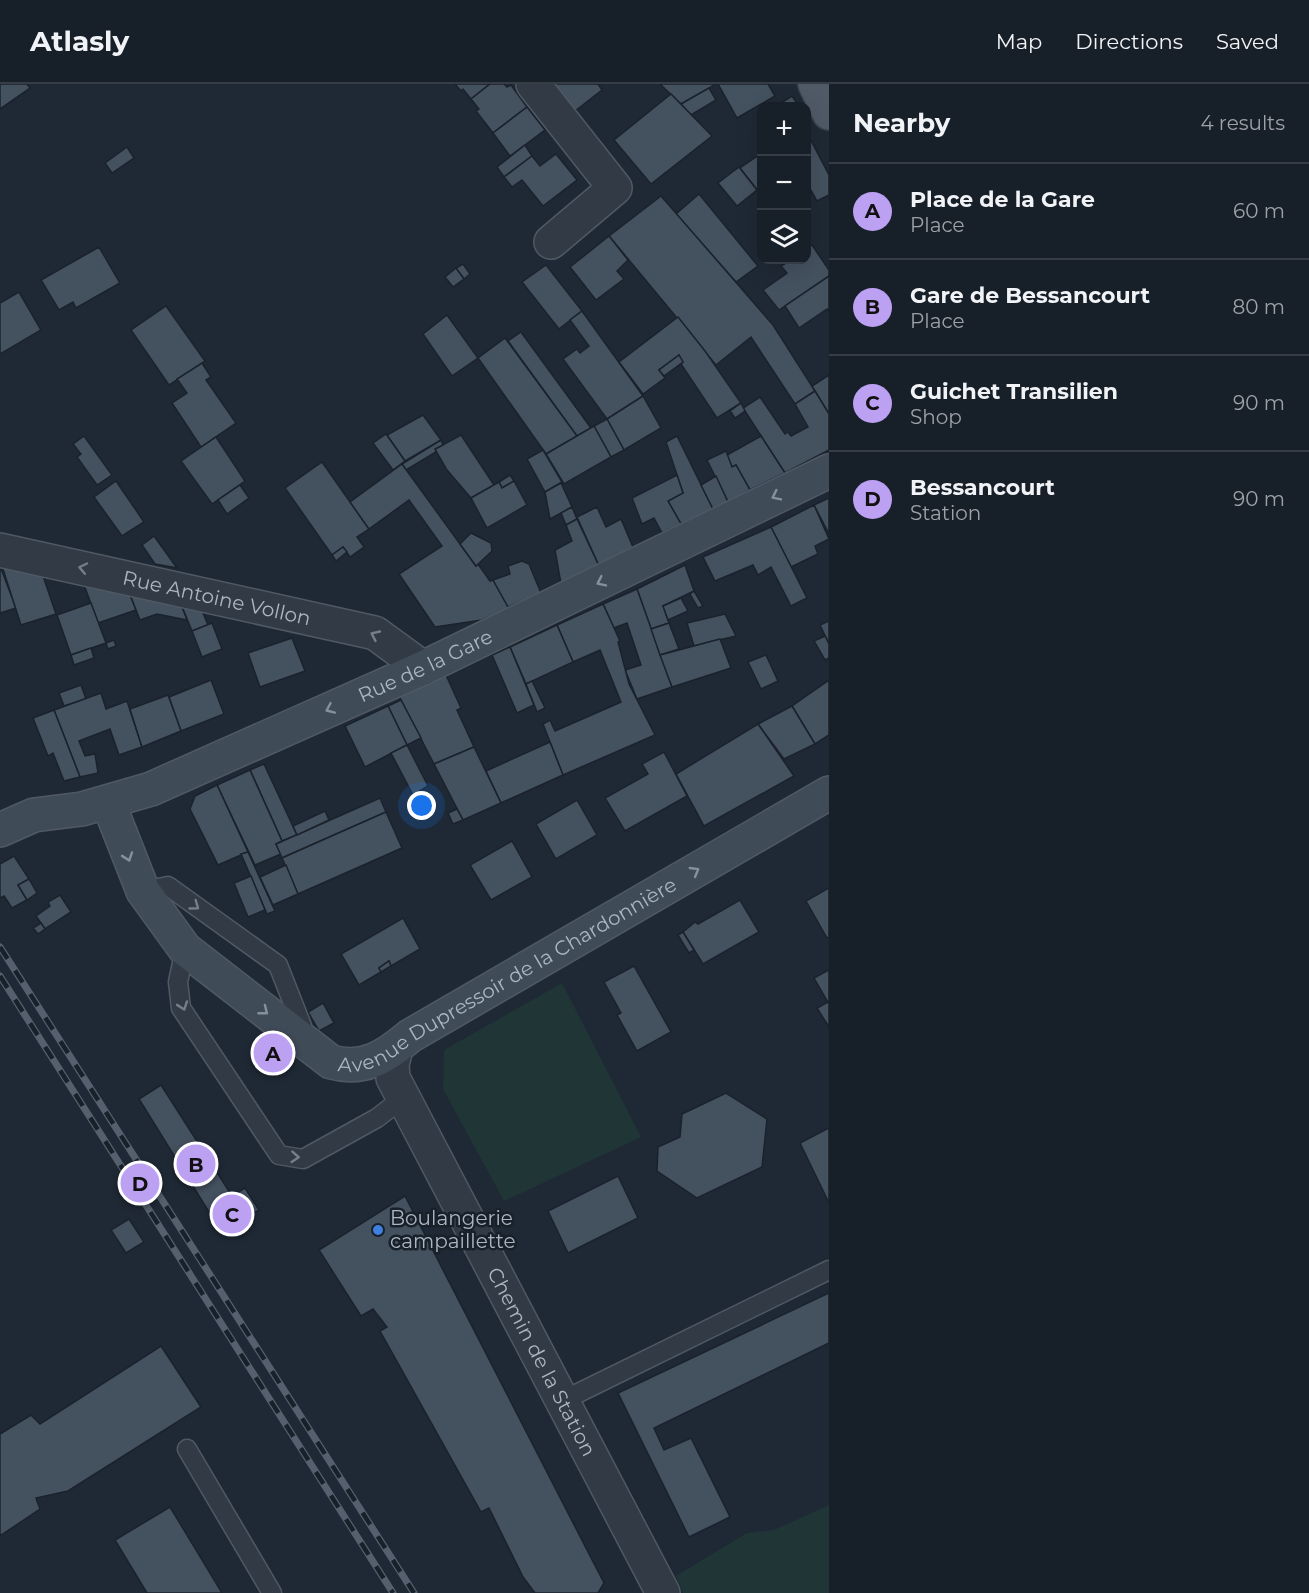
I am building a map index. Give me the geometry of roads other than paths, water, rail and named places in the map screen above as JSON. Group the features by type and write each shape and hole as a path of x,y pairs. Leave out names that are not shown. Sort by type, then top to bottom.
{"main road":[{"path":"814,84 829,113"},
{"name":"Rue de la Gare","path":"3,822 108,802 151,789 423,668 829,471"},
{"name":"Avenue Dupressoir de la Chardonnière","path":"108,802 143,891 185,949 331,1062 348,1067 374,1061 396,1048 410,1036 829,793"}],"street":[{"path":"533,84 615,188 551,242"},
{"name":"Rue Antoine Vollon","path":"0,550 375,633 423,668"},
{"name":"Chemin de la Station","path":"396,1048 392,1065 393,1078 432,1147 659,1585"}],"lane":[{"path":"143,891 168,886 278,965 302,1026 302,1040"},
{"path":"185,949 178,982 182,1008 279,1155 303,1159 377,1118 404,1098"},
{"path":"562,1401 829,1270"},
{"path":"187,1449 272,1593"}],"railway":[{"path":"0,947 414,1593"},
{"path":"0,976 393,1593"}],"place":[{"name":"Place de la Gare","path":"273,1053"},
{"name":"Gare de Bessancourt","path":"196,1164"},
{"name":"Bessancourt","path":"140,1183"},
{"name":"Guichet Transilien","path":"232,1214"},
{"name":"Boulangerie campaillette","path":"378,1230"}]}
